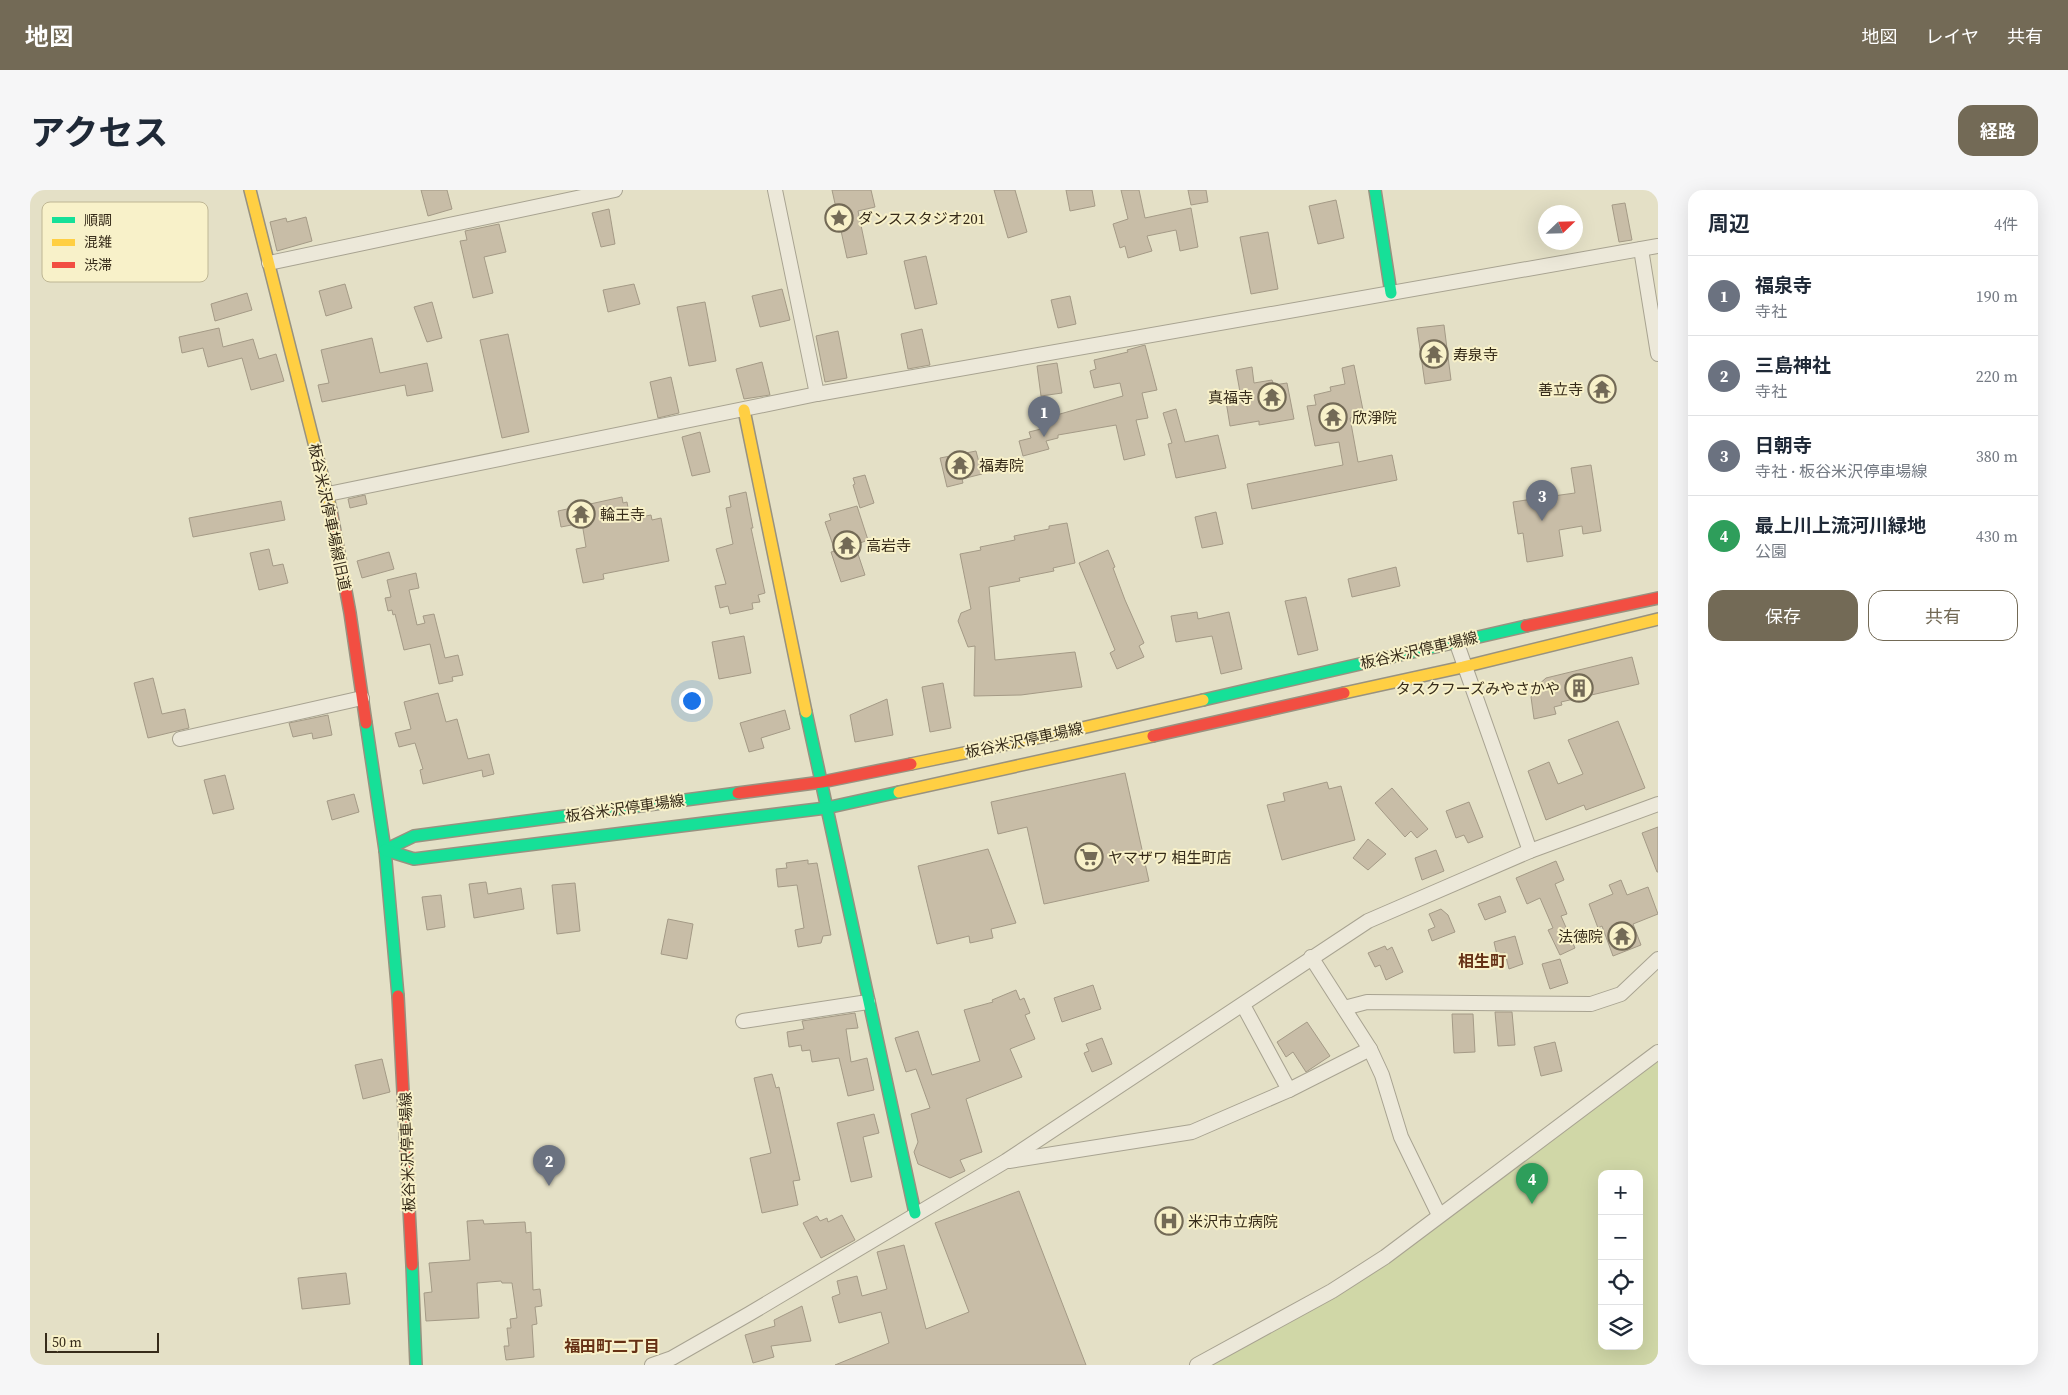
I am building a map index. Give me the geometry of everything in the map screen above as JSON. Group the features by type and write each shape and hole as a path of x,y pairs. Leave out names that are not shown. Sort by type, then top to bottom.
{"main road":[{"name":"板谷米沢停車場線旧道","path":"250,190 328,494 350,613 385,850"},
{"path":"1375,190 1391,293"},
{"path":"744,410 826,808 915,1213"},
{"name":"板谷米沢停車場線","path":"385,850 414,836 822,782 1056,734 1456,641 1658,598"},
{"name":"板谷米沢停車場線","path":"385,850 414,859 826,808 1463,667 1658,619"},
{"name":"板谷米沢停車場線","path":"385,850 402,1036 416,1365"}],"street":[{"path":"269,263 615,190"},
{"path":"775,190 818,394"},
{"path":"328,494 818,394 1658,246"},
{"path":"1641,248 1658,354"},
{"path":"1456,641 1463,667 1530,851"},
{"path":"180,739 362,698"},
{"path":"652,1365 672,1358 749,1314 915,1213 1006,1161 1368,921 1530,851 1658,804"},
{"path":"1311,957 1370,1049 1382,1075 1401,1137 1439,1215"},
{"path":"1344,1008 1367,1002 1591,1004 1622,994 1658,959"},
{"path":"744,1021 868,1002"},
{"path":"1243,1005 1290,1090"},
{"path":"1006,1161 1192,1132 1290,1090 1370,1049"},
{"path":"1197,1365 1332,1291 1385,1258 1439,1215 1480,1187 1658,1052"}],"green space":[{"path":"1658,1058 1658,1365 1206,1365 1334,1294"}],"building":[{"path":"421,190 447,190 452,209 428,216"},
{"path":"832,190 871,190 875,207 858,211 867,254 847,258"},
{"path":"994,190 1015,190 1027,232 1008,238"},
{"path":"1066,190 1092,190 1095,206 1070,211"},
{"path":"1121,190 1139,190 1145,218 1191,208 1198,247 1180,251 1176,230 1147,236 1152,251 1128,258 1125,246 1120,248 1113,224 1128,219"},
{"path":"1188,190 1206,190 1208,202 1191,205"},
{"path":"1336,200 1344,238 1318,244 1309,206"},
{"path":"1625,203 1632,240 1619,242 1612,205"},
{"path":"609,209 615,244 601,247 592,213"},
{"path":"306,217 312,241 277,251 270,222 286,218 287,222"},
{"path":"499,224 506,252 484,257 493,293 473,298 460,241 467,240 465,231"},
{"path":"1268,232 1278,289 1251,294 1240,237"},
{"path":"926,256 937,304 915,309 904,261"},
{"path":"345,284 352,308 326,316 319,291"},
{"path":"634,284 640,304 608,312 603,290"},
{"path":"782,289 790,320 760,327 752,296"},
{"path":"247,293 252,310 215,321 211,304"},
{"path":"1070,296 1076,324 1058,328 1051,300"},
{"path":"432,302 442,338 427,342 414,307"},
{"path":"705,302 716,361 689,366 677,307"},
{"name":"寿泉寺","path":"1444,325 1451,380 1425,384 1417,328"},
{"path":"219,328 223,347 253,339 259,359 276,354 284,381 251,390 242,358 208,367 203,348 182,353 179,337"},
{"path":"922,329 930,365 908,369 901,334"},
{"path":"838,331 847,378 825,382 816,336"},
{"path":"508,334 529,432 502,438 480,340"},
{"path":"372,338 380,373 427,363 433,391 407,396 405,385 322,402 318,385 329,383 321,350"},
{"path":"1145,345 1157,390 1142,393 1148,418 1136,420 1145,455 1124,460 1116,425 1058,435 1058,438 1046,441 1049,449 1023,456 1019,441 1031,438 1029,432 1041,429 1039,420 1123,396 1120,383 1094,388 1090,371 1096,369 1094,360 1128,352 1127,350"},
{"path":"762,362 770,395 744,399 736,369"},
{"path":"1057,363 1062,393 1041,396 1037,366"},
{"path":"1354,365 1364,415 1350,418 1358,462 1392,455 1397,480 1252,509 1247,484 1343,465 1339,442 1315,446 1307,406 1316,405 1314,395 1331,391 1330,387 1345,384 1342,368"},
{"name":"真福寺","path":"1252,367 1254,383 1272,380 1274,385 1287,383 1294,419 1259,425 1259,421 1230,426 1225,395 1240,392 1236,370"},
{"path":"671,377 679,413 658,418 650,382"},
{"path":"1176,409 1185,442 1218,435 1226,468 1176,478 1168,444 1172,443 1163,413"},
{"path":"700,432 710,472 692,476 682,437"},
{"name":"福寿院","path":"976,451 982,474 962,479 963,483 947,487 940,458"},
{"path":"1591,465 1601,531 1583,534 1582,526 1559,530 1563,556 1527,562 1523,533 1518,534 1513,502 1533,499 1533,495 1545,493 1546,497 1575,493 1571,468"},
{"path":"865,475 874,503 860,508 853,485 855,484 853,478"},
{"path":"746,492 753,528 751,528 765,593 758,595 760,602 752,603 753,609 730,614 728,606 720,608 715,586 726,584 716,549 733,544 726,508 731,507 729,496"},
{"path":"365,495 367,504 350,508 348,499"},
{"path":"622,497 623,503 627,502 630,519 651,515 652,520 661,518 669,561 603,574 604,579 583,583 576,549 586,547 582,523 561,527 558,511"},
{"path":"281,501 285,520 193,537 189,518"},
{"name":"高岩寺","path":"857,506 868,540 855,545 865,575 841,582 831,552 835,551 825,522 831,520 829,514"},
{"path":"1216,512 1223,544 1202,548 1195,517"},
{"path":"1067,523 1075,563 1053,568 1054,571 1019,578 1020,581 989,587 995,660 1075,652 1082,687 1021,695 974,696 975,646 968,647 958,621 961,613 971,609 960,554 981,550 980,547 1015,540 1014,536 1049,529 1049,526"},
{"path":"269,549 273,566 283,564 288,583 259,590 250,553"},
{"path":"1108,550 1125,600 1144,643 1139,646 1144,657 1117,669 1110,653 1115,650 1079,563"},
{"path":"389,552 394,569 362,578 357,561"},
{"path":"1396,567 1400,586 1352,597 1348,579"},
{"path":"416,573 419,588 409,590 417,625 425,623 423,616 434,614 445,658 458,655 463,675 452,677 453,681 439,684 430,644 404,650 395,614 393,615 392,610 388,611 385,598 391,597 387,580"},
{"path":"1306,597 1318,650 1298,655 1285,601"},
{"path":"1197,612 1198,619 1229,612 1242,669 1221,674 1212,636 1176,642 1171,616"},
{"path":"744,636 751,673 719,679 712,642"},
{"name":"タスクフーズみやさかや","path":"1632,657 1639,684 1561,702 1562,705 1554,707 1556,714 1534,719 1531,697 1537,686 1546,678"},
{"path":"153,678 162,714 185,709 189,728 148,738 134,683"},
{"path":"943,683 951,728 930,732 922,687"},
{"path":"438,693 446,722 457,719 468,759 489,754 494,774 483,777 482,770 423,784 420,770 423,769 415,743 399,747 395,733 411,729 404,702"},
{"path":"887,699 893,735 855,742 850,715"},
{"path":"785,710 790,729 761,738 764,748 749,752 740,723"},
{"path":"328,715 332,735 313,739 312,733 293,737 289,723"},
{"path":"1618,721 1645,788 1586,810 1584,805 1546,820 1528,771 1549,762 1558,784 1583,774 1568,740"},
{"name":"ヤマザワ 相生町店","path":"1125,773 1149,881 1044,904 1027,827 998,834 991,802"},
{"path":"225,775 234,809 213,814 204,780"},
{"path":"1327,782 1329,789 1341,786 1355,840 1282,860 1267,805 1285,801 1283,793"},
{"path":"1392,788 1428,829 1417,838 1411,831 1405,837 1375,803"},
{"path":"354,794 359,812 332,820 327,801"},
{"path":"1469,802 1483,837 1468,843 1464,835 1456,838 1446,811"},
{"path":"1658,827 1658,872 1657,872 1642,833"},
{"path":"1368,839 1386,854 1368,870 1353,858"},
{"path":"988,849 1016,923 991,929 993,938 970,943 969,936 937,944 918,866"},
{"path":"1436,850 1444,871 1422,880 1415,858"},
{"path":"808,860 808,864 817,863 831,935 823,936 821,943 798,947 795,930 804,928 797,885 778,887 776,869 787,868 786,863"},
{"path":"1556,861 1564,880 1555,884 1567,914 1561,916 1575,948 1560,955 1548,930 1553,928 1540,898 1527,904 1516,878"},
{"path":"1621,880 1627,895 1648,887 1658,914 1633,924 1641,945 1613,956 1602,926 1598,928 1589,904 1613,894 1609,885"},
{"path":"486,882 488,894 521,888 524,909 474,918 469,884"},
{"path":"575,883 580,931 557,934 552,885"},
{"path":"441,895 445,927 427,930 422,897"},
{"path":"1500,896 1506,912 1485,920 1478,904"},
{"path":"1441,909 1448,915 1455,932 1432,941 1428,930 1435,927 1429,914"},
{"path":"668,919 693,924 687,959 661,954"},
{"path":"1515,936 1523,964 1509,969 1505,953 1497,955 1494,942"},
{"path":"1385,946 1387,950 1392,947 1403,972 1386,980 1380,965 1375,967 1368,953"},
{"path":"1560,959 1568,983 1550,989 1542,964"},
{"path":"1093,985 1101,1009 1062,1022 1054,998"},
{"path":"1016,990 1020,1000 1024,998 1030,1013 1025,1015 1035,1039 1010,1049 1022,1077 966,1099 982,1152 960,1160 965,1171 950,1178 918,1164 914,1152 918,1142 911,1114 930,1108 916,1069 906,1072 895,1038 918,1031 932,1075 980,1061 964,1010 993,1002 992,1000"},
{"path":"1495,1012 1512,1012 1515,1045 1498,1046"},
{"path":"855,1013 858,1028 846,1029 851,1062 867,1058 874,1090 848,1096 839,1058 812,1062 810,1050 802,1051 801,1045 789,1047 787,1032 804,1029 802,1021"},
{"path":"1452,1014 1473,1014 1475,1052 1454,1053"},
{"path":"1307,1022 1330,1056 1306,1072 1293,1052 1286,1057 1277,1042"},
{"path":"1102,1038 1112,1064 1092,1072 1084,1053 1089,1051 1086,1044"},
{"path":"1555,1042 1562,1071 1541,1076 1534,1047"},
{"path":"382,1059 390,1092 363,1099 355,1065"},
{"path":"772,1074 776,1088 779,1087 800,1180 793,1181 798,1205 762,1213 750,1158 771,1153 754,1078"},
{"path":"874,1114 879,1133 863,1137 872,1177 851,1182 837,1123"},
{"path":"1019,1191 1086,1365 835,1365 889,1343 881,1312 839,1323 832,1297 840,1294 837,1281 857,1276 862,1296 887,1289 877,1252 904,1245 926,1329 969,1312 935,1223"},
{"path":"842,1215 855,1240 821,1258 803,1223 817,1216 820,1221 827,1218 828,1222"},
{"path":"483,1220 484,1224 525,1222 526,1233 531,1232 533,1290 540,1289 542,1306 535,1307 537,1324 532,1325 534,1357 506,1360 504,1346 509,1346 507,1328 511,1328 510,1319 517,1318 512,1283 502,1283 501,1281 477,1283 479,1318 426,1321 424,1293 432,1292 429,1263 470,1260 467,1221"},
{"path":"346,1273 350,1304 302,1309 298,1278"},
{"path":"802,1306 811,1341 771,1346 774,1357 753,1363 745,1335 775,1326 774,1320"}],"traffic: fast":[{"path":"1375,190 1391,293"},
{"path":"1203,700 1526,626"},
{"path":"806,712 915,1213"},
{"path":"366,723 385,850 398,996"},
{"path":"385,850 414,859 826,808 899,792"},
{"path":"385,850 414,836 738,793"},
{"path":"412,1265 416,1365"}],"traffic: slow":[{"path":"250,190 331,510"},
{"path":"744,410 806,712"},
{"path":"1344,693 1463,667 1658,619"},
{"path":"911,764 1056,734 1203,700"},
{"path":"899,792 1153,736"}],"traffic: jam":[{"path":"331,510 350,613 366,723"},
{"path":"1526,626 1658,598"},
{"path":"1153,736 1344,693"},
{"path":"738,793 822,782 911,764"},
{"path":"398,996 412,1265"}],"place":[{"name":"ダンススタジオ201","path":"839,218"},
{"name":"寿泉寺","path":"1434,354"},
{"name":"善立寺","path":"1602,389"},
{"name":"真福寺","path":"1272,397"},
{"name":"欣淨院","path":"1333,417"},
{"name":"福泉寺","path":"1044,437"},
{"name":"福寿院","path":"960,465"},
{"name":"輪王寺","path":"581,514"},
{"name":"日朝寺","path":"1542,521"},
{"name":"高岩寺","path":"847,545"},
{"name":"タスクフーズみやさかや","path":"1579,688"},
{"name":"ヤマザワ 相生町店","path":"1089,857"},
{"name":"法徳院","path":"1622,936"},
{"name":"三島神社","path":"549,1186"},
{"name":"最上川上流河川緑地","path":"1532,1204"},
{"name":"米沢市立病院","path":"1169,1221"}],"district":[{"name":"相生町","path":"1482,961"},
{"name":"福田町二丁目","path":"612,1346"}]}
